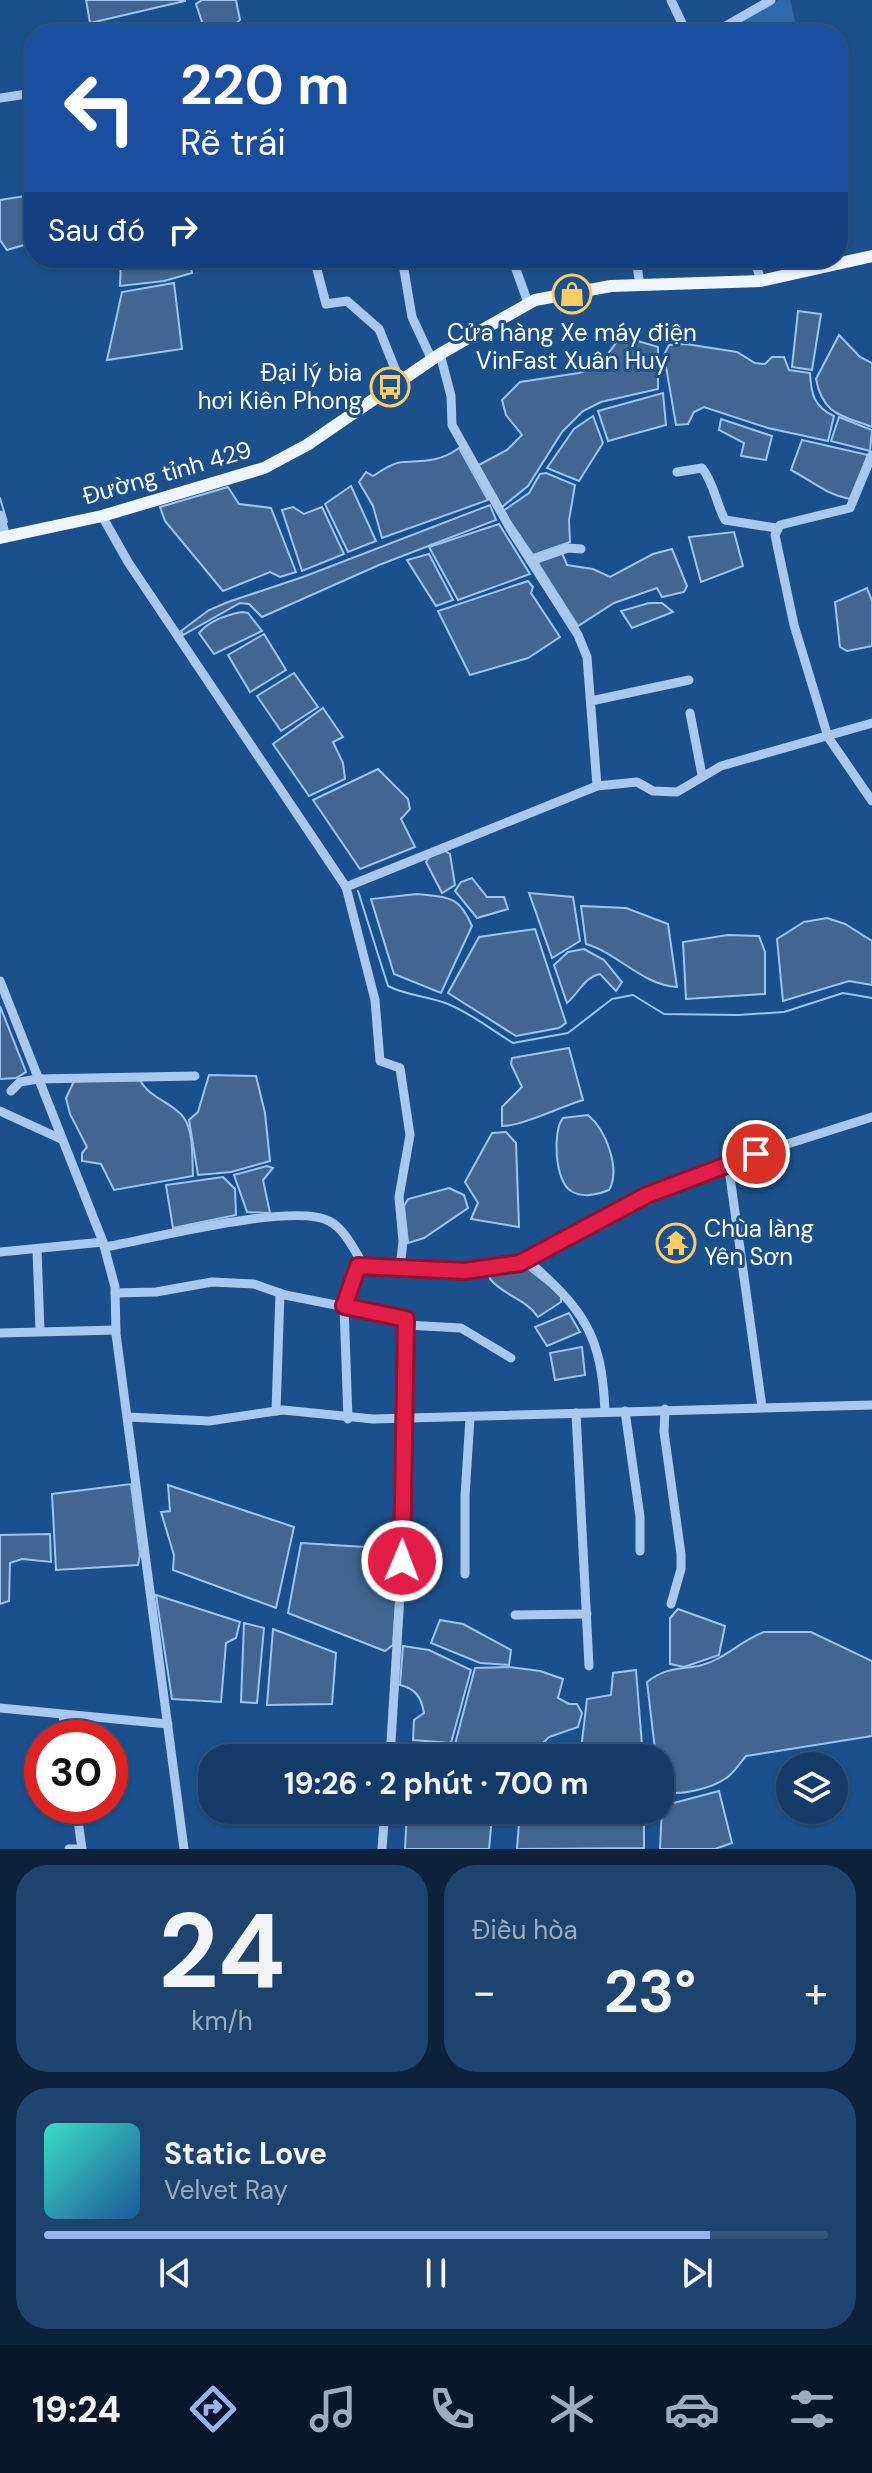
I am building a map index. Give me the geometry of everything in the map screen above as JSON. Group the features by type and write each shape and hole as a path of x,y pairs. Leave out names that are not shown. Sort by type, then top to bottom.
{"main road":[{"name":"Đường tỉnh 429","path":"848,261 872,256"},
{"name":"Đường tỉnh 429","path":"3,538 102,516 264,468 307,445 436,357 528,303 580,289 761,281 819,268"}],"street":[{"path":"671,0 682,24"},
{"path":"729,24 771,0"},
{"path":"0,98 24,94"},
{"path":"317,268 326,304 347,301 379,329 400,381"},
{"path":"404,268 412,317 436,357 451,396 452,425 578,635 587,657 597,786"},
{"path":"516,268 528,303"},
{"path":"637,268 640,286"},
{"path":"757,268 761,281"},
{"path":"677,472 702,468 710,479 725,520 776,528 850,508 872,455"},
{"path":"0,515 3,538"},
{"path":"102,516 128,562 346,887 375,1000 380,1061 400,1068 410,1135 399,1197 403,1241 400,1268"},
{"path":"776,528 794,625 828,737 872,801"},
{"path":"531,561 568,548 581,549"},
{"path":"591,701 689,680"},
{"path":"690,713 702,775"},
{"path":"346,887 597,786 637,782 653,791 670,793 688,788 702,775 721,766 872,723"},
{"path":"0,981 104,1245 115,1293 116,1330 184,1849"},
{"path":"11,1091 20,1082 38,1079 195,1076"},
{"path":"0,1111 61,1139"},
{"path":"348,1419 344,1306 355,1271 363,1264 465,1271 527,1260 647,1195 728,1162 872,1117"},
{"path":"728,1162 762,1407"},
{"path":"0,1252 104,1245 210,1227 308,1216 337,1226 363,1264"},
{"path":"37,1249 40,1331"},
{"path":"527,1260 560,1288 596,1341 603,1377 605,1412"},
{"path":"115,1293 156,1292 212,1282 254,1284 280,1293 407,1321 461,1328 511,1358"},
{"path":"276,1411 280,1293"},
{"path":"391,1744 400,1617 407,1321"},
{"path":"0,1333 116,1330"},
{"path":"128,1417 209,1421 276,1411 348,1419 470,1418 665,1409 872,1405"},
{"path":"665,1409 664,1432 681,1554 679,1580 671,1604"},
{"path":"625,1411 640,1517 640,1551"},
{"path":"576,1413 589,1666"},
{"path":"465,1574 465,1496 470,1418"},
{"path":"515,1615 587,1614"},
{"path":"0,1708 168,1724"},
{"path":"63,1716 64,1720"},
{"path":"69,1849 80,1849 78,1824"},
{"path":"382,1849 384,1824"}],"shaded area":[{"path":"86,0 185,0 185,1 90,23"},
{"path":"202,0 236,0 240,20 235,24 203,24 196,4"},
{"path":"778,0 790,0 796,24 738,24"},
{"path":"24,196 24,245 7,250 0,240 0,200"},
{"path":"121,268 191,268 192,273 164,281 120,286"},
{"path":"174,283 182,349 107,360 122,292"},
{"path":"798,311 821,314 812,370 792,367"},
{"path":"839,335 860,357 872,363 872,427 835,412 819,391 816,379"},
{"path":"621,336 658,347 658,389 601,402 583,411 562,432 528,486 502,507 477,466 507,450 522,435 506,415 502,400 520,382 579,373 599,366"},
{"path":"686,344 737,352 755,363 765,364 772,357 784,357 789,370 810,373 815,399 834,416 828,441 768,428 704,407 694,412 688,424 676,425 664,355 669,345"},
{"path":"663,393 666,425 608,441 598,411"},
{"path":"593,416 603,443 579,481 547,468 574,429"},
{"path":"839,417 872,430 870,451 831,441"},
{"path":"721,419 772,436 766,460 741,456 744,443 719,430"},
{"path":"802,440 868,455 850,499 827,491 791,470"},
{"path":"459,448 488,500 382,538 373,506 359,482 366,472 373,476 395,463 438,458"},
{"path":"546,473 575,485 569,520 570,542 533,555 503,511 529,493 540,474"},
{"path":"351,486 376,541 348,552 325,504"},
{"path":"228,487 239,504 271,508 296,572 280,577 270,572 223,591 165,521 160,507"},
{"path":"490,505 496,520 379,565 262,617 249,604 240,603 183,635 181,631 209,610 228,602 303,577"},
{"path":"293,507 304,514 322,507 344,554 302,571 282,510"},
{"path":"499,524 530,574 458,600 429,547"},
{"path":"734,532 743,566 701,582 689,537"},
{"path":"672,549 687,586 684,592 662,597 657,588 614,603 578,626 536,560 562,553 567,565 593,569 610,577 653,554"},
{"path":"429,554 453,600 436,606 407,560"},
{"path":"528,581 533,587 531,593 560,637 528,658 470,675 438,611"},
{"path":"867,588 872,601 872,646 847,651 840,647 835,602"},
{"path":"649,603 662,603 673,612 632,628 621,611"},
{"path":"248,613 262,631 214,654 199,633 218,619"},
{"path":"264,634 286,670 250,692 228,655"},
{"path":"294,673 318,707 281,731 257,696"},
{"path":"323,708 343,737 333,742 343,763 345,779 309,796 273,744"},
{"path":"378,769 408,799 410,809 401,819 415,847 360,869 313,800"},
{"path":"445,851 450,854 455,885 442,893 426,862 429,857"},
{"path":"472,878 487,897 504,897 508,909 477,918 455,891 461,882"},
{"path":"529,893 573,897 580,941 552,958"},
{"path":"417,894 437,896 457,903 472,926 441,993 394,974 371,899"},
{"path":"581,906 626,908 668,924 677,987 653,981 586,944"},
{"path":"827,918 845,924 872,941 872,985 849,981 783,1001 777,939 804,922"},
{"path":"535,929 566,1023 559,1028 516,1036 448,993 479,937"},
{"path":"728,935 759,936 765,952 765,994 686,999 683,942"},
{"path":"584,949 604,960 622,982 616,991 600,974 594,976 567,1003 554,965 568,952"},
{"path":"0,1006 26,1072 16,1078 0,1079"},
{"path":"569,1048 583,1100 530,1120 502,1126 502,1107 522,1087 511,1064 512,1058"},
{"path":"209,1075 256,1076 265,1113 270,1161 231,1172 198,1175 189,1120 198,1112"},
{"path":"140,1080 150,1092 184,1118 191,1138 193,1176 114,1190 101,1164 82,1161 82,1153 87,1147 70,1114 66,1098 74,1081"},
{"path":"588,1115 606,1140 613,1172 609,1190 585,1195 571,1191 561,1178 556,1144 563,1118"},
{"path":"506,1132 516,1143 519,1227 471,1219 478,1203 465,1182 492,1133"},
{"path":"267,1166 273,1168 263,1180 270,1213 247,1212 234,1175"},
{"path":"223,1177 235,1189 236,1215 173,1228 166,1185"},
{"path":"449,1188 464,1195 468,1208 424,1238 408,1243 404,1206 408,1199"},
{"path":"526,1267 561,1295 561,1302 538,1317 527,1305 490,1279 491,1270"},
{"path":"569,1313 580,1332 547,1346 535,1327"},
{"path":"582,1347 585,1375 555,1380 550,1353"},
{"path":"131,1484 140,1555 138,1565 56,1570 52,1494"},
{"path":"168,1485 294,1527 276,1608 173,1570 174,1555 161,1512 170,1511"},
{"path":"50,1534 51,1562 22,1559 10,1563 9,1601 0,1604 0,1535"},
{"path":"301,1543 365,1547 374,1559 388,1564 397,1586 393,1645 385,1651 288,1613"},
{"path":"156,1595 240,1622 236,1638 226,1643 221,1702 172,1699"},
{"path":"678,1609 725,1626 719,1655 684,1667 670,1664 670,1618"},
{"path":"440,1620 463,1624 511,1650 509,1665 480,1663 431,1643"},
{"path":"244,1623 264,1628 257,1703 241,1702"},
{"path":"273,1629 336,1653 332,1704 267,1705"},
{"path":"764,1632 811,1632 872,1661 872,1736 746,1756 729,1776 714,1784 674,1793 674,1744 654,1744 647,1682 674,1669 709,1663"},
{"path":"403,1646 429,1650 471,1670 451,1743 413,1740 414,1720 424,1713 417,1694 400,1685"},
{"path":"509,1667 540,1671 563,1679 558,1698 569,1704 577,1704 582,1713 578,1727 549,1737 542,1744 455,1744 475,1668"},
{"path":"636,1670 642,1744 582,1744 587,1699 611,1695 613,1673"},
{"path":"719,1791 732,1843 715,1849 660,1849 661,1824 674,1824 674,1803"},
{"path":"406,1824 491,1824 489,1849 405,1849"},
{"path":"519,1824 644,1824 644,1848 517,1849"}],"waterway":[{"path":"0,498 7,522"},
{"path":"358,891 388,986 448,1004 513,1043 568,1033 612,999 633,995 664,1014 738,1015 784,1012 843,993 872,998"}],"place":[{"name":"Cửa hàng Xe máy điện VinFast Xuân Huy","path":"572,294"},
{"name":"Đại lý bia hơi Kiên Phong","path":"390,387"},
{"name":"Chùa làng Yên Sơn","path":"676,1243"}],"route":[{"path":"402,1561 406,1319 344,1306 358,1266 465,1271 520,1263 647,1195 756,1154"}]}
